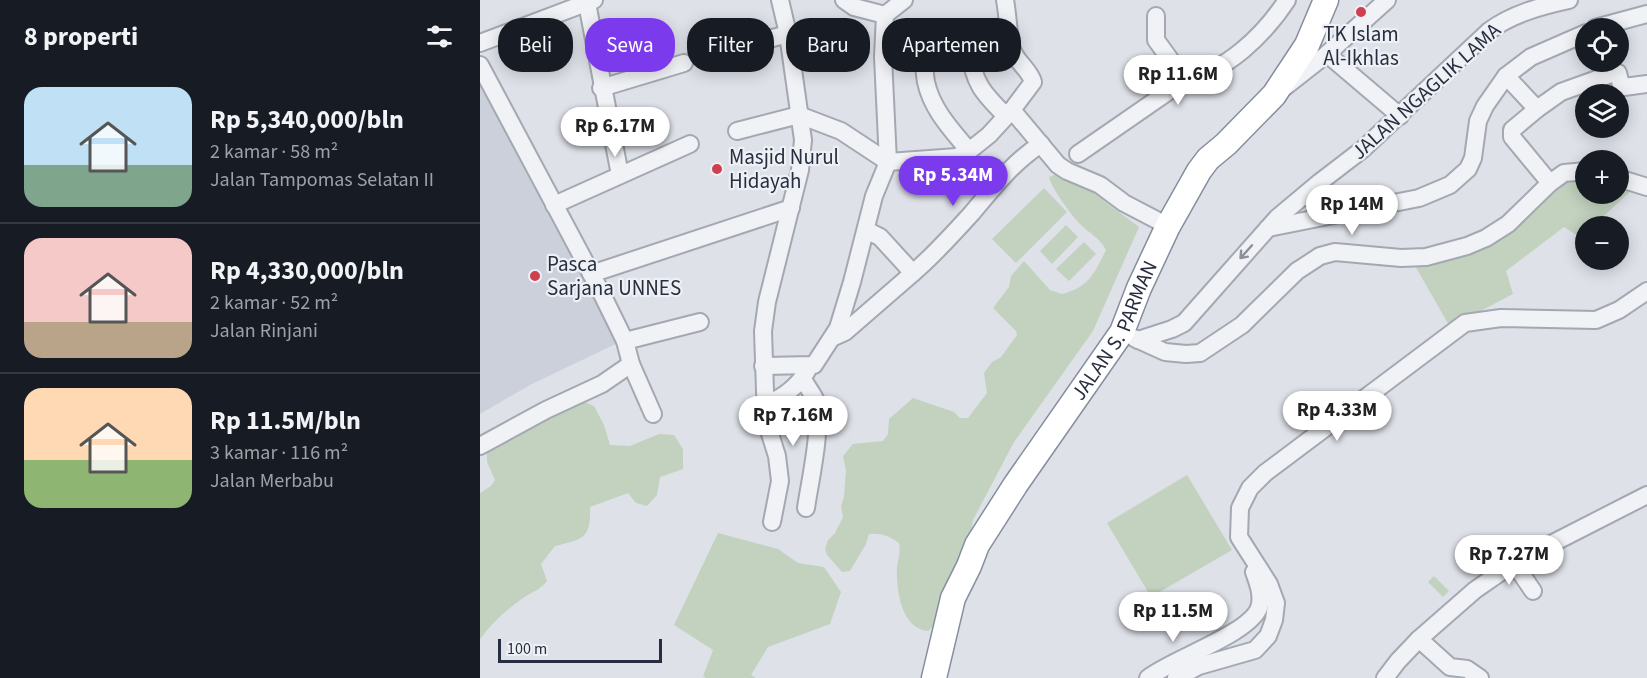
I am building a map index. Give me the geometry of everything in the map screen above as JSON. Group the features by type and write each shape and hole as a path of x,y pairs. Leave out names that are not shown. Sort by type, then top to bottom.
{"highway":[{"name":"JALAN S. PARMAN","path":"934,678 953,598 977,545 1056,426 1130,336 1139,288 1168,226 1199,171 1208,159 1274,95 1307,45 1326,0"}],"street":[{"path":"780,0 786,26"},
{"path":"844,0 854,7 885,15"},
{"path":"767,404 788,393 803,379 834,337 852,282 874,196 888,162 883,57 885,15 904,0"},
{"path":"737,131 799,115 841,131 888,162 957,156 969,151 1009,113 1032,84 1032,77 1012,49 1006,7 1021,0"},
{"path":"1078,154 1185,80 1220,65 1253,43 1287,0"},
{"path":"1274,95 1327,54 1386,0"},
{"name":"JALAN NGAGLIK LAMA","path":"1130,336 1172,329 1184,323 1268,228 1320,182 1363,149 1489,31 1501,22 1519,14 1569,0"},
{"path":"480,43 590,1 602,88 620,175"},
{"path":"1629,19 1647,14"},
{"path":"1156,15 1156,40 1185,80"},
{"name":"JALAN NGAGLIK LAMA","path":"1268,228 1419,198 1450,185 1468,169 1473,158 1482,114 1506,76 1531,57 1575,38"},
{"path":"1327,54 1400,116"},
{"path":"602,88 684,63"},
{"path":"480,65 625,341 631,364 653,414"},
{"path":"772,522 780,489 777,456 766,421 767,404 763,366 764,320 800,170 803,140 793,72"},
{"path":"925,72 933,102 940,115 969,151"},
{"path":"975,72 980,87 988,99 1009,113 1041,144 1058,165 1100,186 1124,203 1168,226"},
{"path":"1550,183 1511,133 1512,130 1561,92 1614,73 1618,73 1621,85 1624,87 1647,84"},
{"path":"1506,76 1537,109"},
{"path":"554,205 690,144"},
{"path":"834,337 845,332 913,273 1002,177 1028,152 1041,144"},
{"path":"1130,336 1165,352 1200,353 1242,325 1297,271 1320,256 1335,252 1401,258 1418,257 1467,246 1486,238 1508,224 1550,183 1564,173 1575,172"},
{"path":"1629,181 1647,187"},
{"path":"591,274 791,208"},
{"path":"866,230 880,237 913,273"},
{"path":"1176,678 1199,666 1255,650 1268,636 1274,620 1276,603 1269,584 1239,537 1240,508 1250,488 1265,473 1465,323 1500,318 1596,320 1618,310 1647,291"},
{"path":"625,341 700,322"},
{"path":"480,446 546,410 602,384 631,364"},
{"path":"763,366 814,364"},
{"path":"803,379 815,399 817,420 806,508"},
{"path":"1385,678 1419,639 1474,590 1527,554 1647,495"},
{"path":"1148,678 1159,670 1216,642 1249,621 1258,610 1261,596 1247,552"},
{"path":"1514,563 1533,591"},
{"path":"1419,639 1450,667 1467,669 1480,678"},
{"path":"1216,642 1228,657"}],"shaded area":[{"name":"Pasca Sarjana UNNES","path":"480,74 626,339 530,385 480,414"}],"green space":[{"path":"1060,173 1092,184 1104,201 1139,227 1093,331 1014,442 973,520 966,558 940,621 928,631 919,629 906,616 899,596 897,567 899,543 892,538 869,534 866,544 850,571 842,572 827,555 825,549 828,540 835,533 843,517 841,506 846,471 843,456 853,444 883,441 888,434 889,419 913,398 954,412 960,418 968,418 987,393 984,373 992,362 1001,357 1017,335 1016,331 993,308 1009,287 1011,276 1024,261 1050,290 1062,294 1079,288 1090,278 1106,250 1098,239 1076,220 1058,195 1049,177"},
{"path":"1575,177 1575,204 1617,204 1604,216 1575,216 1575,234 1564,227 1506,271 1513,294 1450,327 1414,264 1454,258 1556,182"},
{"path":"1044,188 1067,212 1016,263 992,239"},
{"path":"1066,225 1078,237 1052,264 1040,251"},
{"path":"1084,242 1096,254 1069,281 1056,269"},
{"path":"580,400 594,406 604,425 610,445 630,446 659,434 674,435 683,449 683,469 660,477 657,495 647,506 636,503 628,493 590,507 587,532 579,539 555,546 541,564 547,581 506,612 480,639 480,493 491,486 495,480 487,462 487,448"},
{"path":"1187,475 1232,550 1151,597 1107,523"},
{"path":"718,533 778,549 798,563 824,567 841,592 830,624 768,647 751,675 756,678 706,678 703,676 713,650 674,625"},
{"path":"1434,576 1449,591 1443,597 1428,582"}],"place":[{"name":"TK Islam Al-Ikhlas","path":"1361,12"},
{"name":"Masjid Nurul Hidayah","path":"717,169"},
{"name":"Pasca Sarjana UNNES","path":"535,276"}]}
